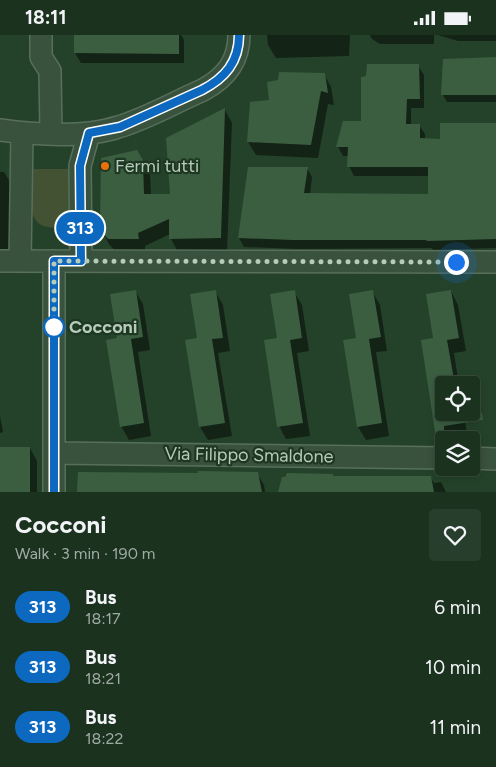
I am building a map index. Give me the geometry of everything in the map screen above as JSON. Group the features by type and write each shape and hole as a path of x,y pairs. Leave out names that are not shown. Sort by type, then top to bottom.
{"street":[{"path":"41,35 41,57 50,71 51,133"},
{"path":"0,130 22,133 89,133 120,127 215,83 225,75 236,58 239,35"},
{"path":"22,133 10,261 496,262"},
{"path":"81,261 80,166 89,133"},
{"path":"54,261 54,492"},
{"name":"Via Filippo Smaldone","path":"54,453 435,458"},
{"path":"480,458 496,459"}],"green space":[{"path":"32,169 71,169 67,215 57,227 42,225 37,222 33,215"}],"building":[{"path":"74,35 179,35 179,54 74,53"},
{"path":"496,57 496,95 441,95 443,59"},
{"path":"367,64 419,64 420,99 407,99 406,124 420,124 420,138 440,139 440,123 496,123 496,239 426,241 238,238 248,167 308,167 304,193 428,194 428,167 347,167 348,147 336,147 343,121 361,121 361,77 366,76"},
{"path":"279,72 325,73 328,93 321,91 311,145 247,142 250,102 269,100 267,82 278,80"},
{"path":"225,108 221,238 169,239 169,219 138,233 139,239 108,239 100,230 101,158 137,150 143,160 144,194 170,194 166,138"},
{"path":"136,290 143,337 131,339 144,423 120,427 106,340 117,338 110,294"},
{"path":"216,290 223,338 212,339 225,423 199,427 185,340 197,338 190,294"},
{"path":"295,290 302,338 290,340 303,423 277,427 264,340 277,338 270,294"},
{"path":"373,290 381,337 369,339 382,423 357,427 343,340 356,338 349,294"},
{"path":"451,290 459,338 447,340 453,376 435,376 435,421 476,421 444,426 444,431 435,431 421,340 433,338 426,294"},
{"path":"480,413 482,413 483,420 480,420"},
{"path":"0,447 30,447 30,492 0,492"},
{"path":"198,471 258,472 262,492 77,492 78,472 198,473"},
{"path":"287,473 333,474 333,476 431,476 434,492 278,492 282,477 285,477"}],"bus line":[{"name":"313","path":"54,492 54,261 81,261 80,166 89,133 120,127 215,83 225,75 236,58 239,35"}],"place":[{"name":"Fermi tutti","path":"105,166"},
{"name":"Cocconi","path":"54,327"}],"route":[{"path":"54,327 54,261 456,262"}]}
